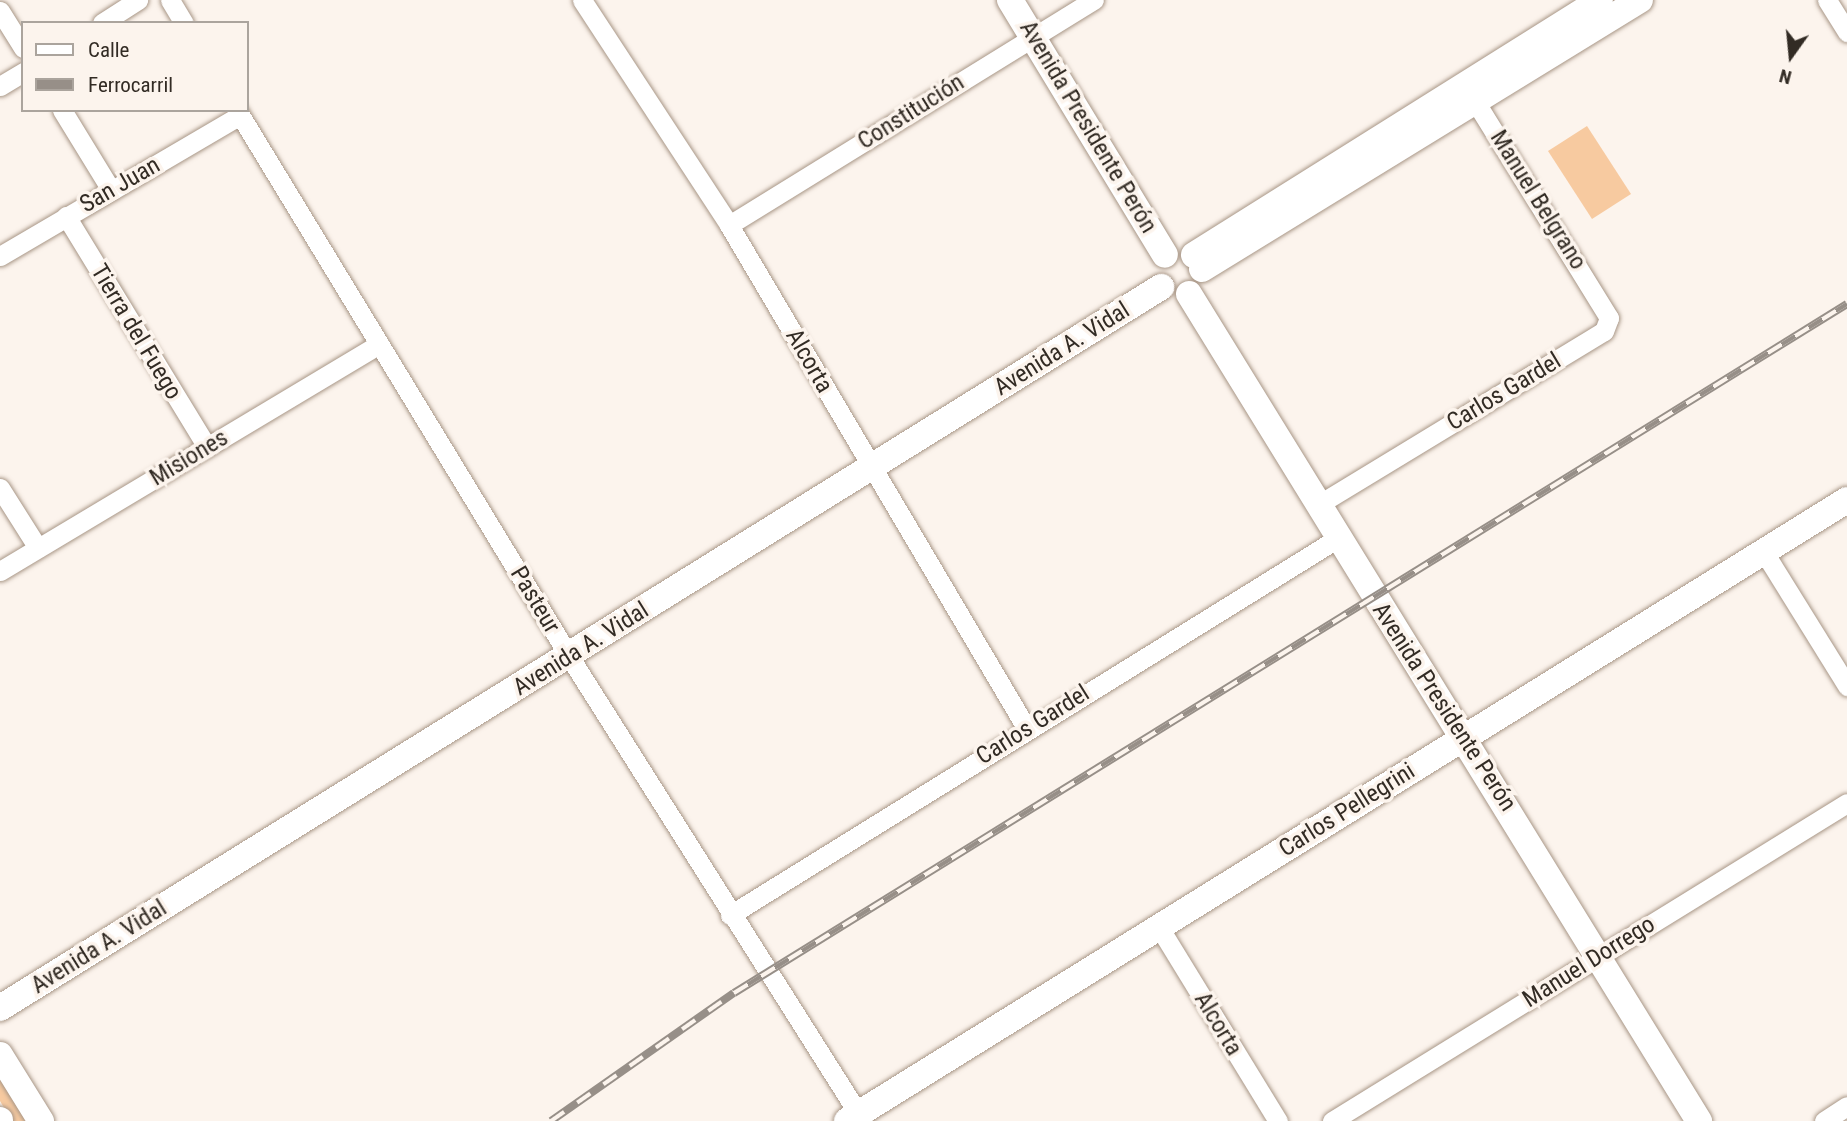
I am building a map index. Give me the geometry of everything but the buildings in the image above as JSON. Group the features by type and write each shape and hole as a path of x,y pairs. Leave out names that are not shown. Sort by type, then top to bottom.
{"main road":[{"name":"Avenida Presidente Perón","path":"1010,0 1165,255"},
{"path":"1470,93 1600,0"},
{"path":"1198,262 1165,255 1156,270 1160,287 1174,296 1189,294 1198,262 1470,93 1640,0"},
{"name":"Avenida A. Vidal","path":"0,1009 1160,287"},
{"name":"Avenida Presidente Perón","path":"1189,294 1321,503 1338,538 1465,736 1699,1121"},
{"name":"Carlos Pellegrini","path":"856,1119 1159,927 1847,500"},
{"path":"0,1055 41,1121"}],"street":[{"path":"105,21 138,0"},
{"path":"170,0 183,21"},
{"name":"Constitución","path":"729,225 1094,0"},
{"path":"1827,0 1847,32"},
{"name":"Alcorta","path":"585,1 729,225 1027,729"},
{"path":"0,11 21,45"},
{"path":"0,86 21,73"},
{"name":"Manuel Belgrano","path":"1470,93 1609,318"},
{"path":"62,112 111,190"},
{"name":"San Juan","path":"0,256 239,113"},
{"name":"Pasteur","path":"239,113 569,656 856,1119"},
{"name":"Tierra del Fuego","path":"66,216 207,447"},
{"name":"Carlos Gardel","path":"1321,503 1604,331 1609,318"},
{"name":"Misiones","path":"0,571 379,344"},
{"path":"0,488 38,548"},
{"name":"Carlos Gardel","path":"730,915 1338,538"},
{"path":"1764,552 1847,686"},
{"name":"Manuel Dorrego","path":"1332,1121 1847,803"},
{"name":"Alcorta","path":"1159,927 1278,1121"},
{"path":"1824,1121 1847,1106"}],"shaded area":[{"path":"1587,126 1631,194 1592,219 1548,151"},
{"path":"0,1071 30,1121 12,1121 0,1101"}],"railway":[{"path":"551,1121 734,993 1847,304"}]}
